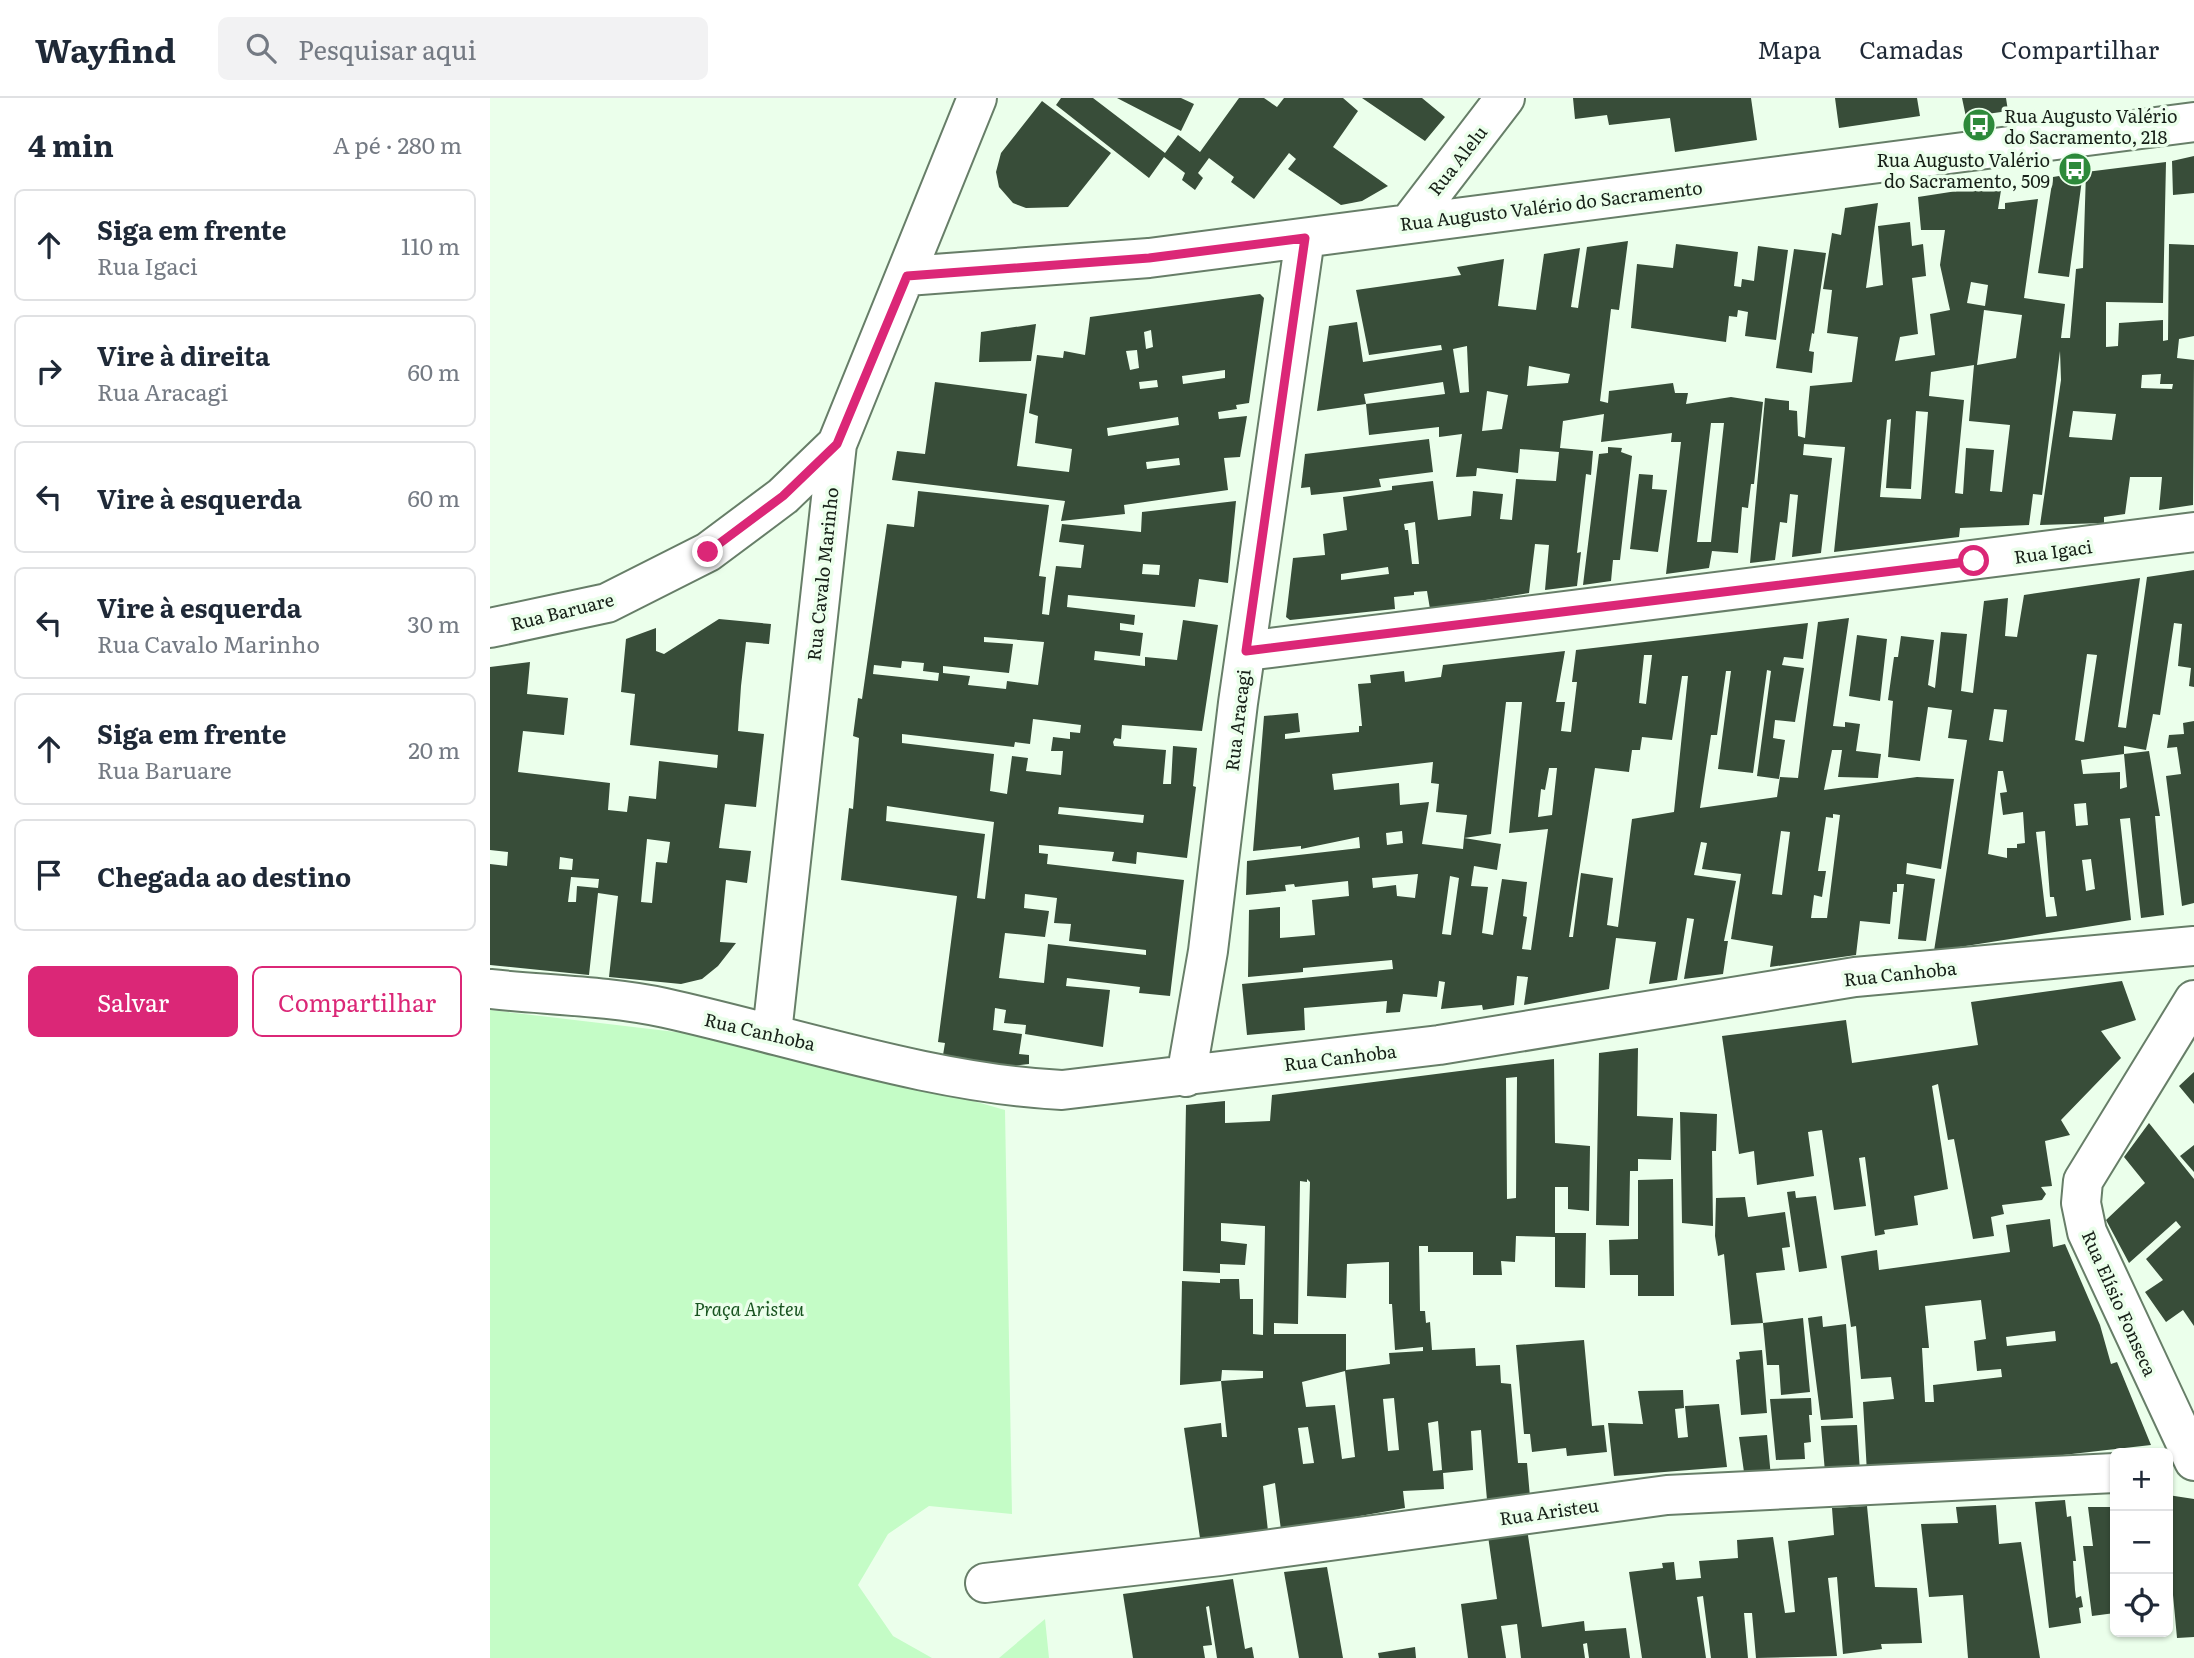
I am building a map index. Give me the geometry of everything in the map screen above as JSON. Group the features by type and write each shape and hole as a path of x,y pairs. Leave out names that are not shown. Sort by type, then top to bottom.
{"street":[{"name":"Rua Cavalo Marinho","path":"772,1033 837,444 977,98"},
{"name":"Rua Alelu","path":"1410,222 1505,98"},
{"name":"Rua Augusto Valério do Sacramento","path":"907,276 1149,258 2194,122"},
{"name":"Rua Aracagi","path":"1186,1077 1208,951 1246,651 1305,238"},
{"name":"Rua Baruare","path":"490,628 607,603 708,552 783,496 837,444"},
{"name":"Rua Igaci","path":"1246,651 2194,532"},
{"name":"Rua Canhoba","path":"490,989 661,1007 911,1067 1027,1089 1091,1089 1439,1045 1855,977 2194,946"},
{"name":"Rua Elísio Fonseca","path":"2194,1000 2083,1181 2081,1203 2087,1232 2194,1461"},
{"path":"2173,1471 2194,1470"},
{"name":"Rua Aristeu","path":"985,1583 1220,1556 1667,1495 2110,1473"}],"green space":[{"name":"Praça Aristeu","path":"490,1010 769,1043 1005,1110 1012,1514 929,1506 888,1534 858,1585 893,1636 932,1658 490,1658"},
{"path":"1045,1619 1049,1658 999,1658"}],"building":[{"path":"1061,98 1093,98 1165,153 1178,135 1200,152 1239,98 1264,98 1277,107 1284,98 1343,98 1358,111 1333,147 1388,186 1362,201 1341,205 1288,169 1296,159 1289,153 1254,199 1231,182 1234,177 1209,158 1198,173 1203,178 1195,190 1182,180 1185,173 1164,157 1149,178 1056,105"},
{"path":"1117,98 1181,98 1194,104 1181,131"},
{"path":"1362,98 1422,98 1445,117 1425,141"},
{"path":"1573,98 1751,98 1757,140 1675,152 1670,118 1609,125 1607,115 1575,119"},
{"path":"1835,98 1917,98 1920,116 1839,128"},
{"path":"1962,98 2006,98 2008,111 1966,117"},
{"path":"1042,101 1111,153 1068,207 1026,208 1013,203 999,187 996,172 1001,153"},
{"path":"2194,156 2194,193 2173,195 2172,161"},
{"path":"2166,162 2163,303 2106,302 2106,347 2118,346 2119,323 2163,320 2163,341 2168,340 2169,244 2194,245 2194,336 2179,339 2177,358 2194,360 2193,505 2159,510 2162,477 2130,477 2125,514 2104,517 2104,523 2040,525 2061,380 2060,351 2042,495 2033,494 2029,525 1960,528 1959,537 1834,552 1845,447 1804,444 1803,455 1832,458 1821,553 1792,557 1798,495 1790,494 1787,523 1780,522 1775,560 1750,563 1765,398 1789,401 1789,410 1797,411 1798,436 1805,438 1810,386 1852,382 1858,337 1827,333 1832,290 1823,289 1832,233 1841,235 1845,208 1878,203 1866,288 1883,285 1878,226 1910,222 1912,246 1923,244 1926,276 1912,278 1918,334 1900,337 1895,361 1935,355 1930,314 1950,310 1940,265 1945,230 1921,230 1918,197 2002,184 1998,209 2005,209 2005,203 2038,199 2024,298 2065,304 2061,338 2070,338 2076,269 2083,268 2086,172","holes":["1971,282 1988,285 1985,306 1967,303","1984,310 2022,315 2016,358 1977,365","1974,365 1969,421 2010,425 2002,492 1990,491 1994,450 1966,448 1963,494 1955,493 1964,400 1929,396 1931,372","2161,374 2160,384 2173,384 2172,389 2141,388 2142,375","1916,411 1928,412 1921,499 1880,497 1887,420 1891,419 1886,488 1911,489","2073,411 2116,414 2112,440 2069,437"]},
{"path":"2083,172 2069,277 2038,273 2053,177"},
{"path":"1628,241 1619,310 1611,309 1600,401 1608,403 1609,391 1673,383 1675,393 1688,393 1686,404 1731,397 1763,402 1754,484 1751,484 1748,508 1742,507 1738,553 1712,551 1709,568 1666,574 1681,442 1671,442 1672,433 1601,442 1604,414 1563,421 1560,448 1593,451 1591,475 1586,474 1577,553 1581,552 1577,586 1545,590 1549,545 1535,544 1529,593 1430,609 1427,591 1414,592 1414,595 1394,597 1395,609 1290,620 1286,617 1293,558 1325,555 1323,534 1347,530 1343,497 1392,490 1392,486 1433,481 1438,520 1471,516 1473,491 1503,494 1500,519 1512,520 1516,479 1556,481 1559,452 1520,449 1518,473 1477,468 1476,476 1456,477 1462,434 1439,437 1439,427 1369,435 1366,404 1317,411 1329,326 1357,322 1363,362 1442,350 1441,345 1369,355 1356,290 1461,275 1457,267 1504,259 1498,306 1536,310 1544,254 1580,248 1571,307 1578,308 1587,247","holes":["1467,346 1469,392 1460,393 1453,349","1529,366 1570,374 1568,383 1527,386","1443,382 1445,394 1366,404 1364,394","1487,391 1508,395 1502,429 1482,431","1711,423 1724,423 1711,542 1697,542","1415,522 1419,564 1412,564 1408,530 1405,530 1404,524","1388,567 1389,574 1341,580 1341,574"]},
{"path":"1676,244 1738,252 1734,286 1741,287 1742,279 1754,281 1758,246 1788,250 1776,340 1745,336 1748,312 1738,310 1737,317 1729,316 1726,342 1631,328 1637,264 1673,268"},
{"path":"1794,249 1826,253 1809,351 1814,352 1812,373 1776,368"},
{"path":"1260,294 1264,298 1249,403 1236,405 1237,409 1218,412 1219,419 1247,416 1240,457 1224,458 1228,490 1124,505 1125,514 1061,521 1065,501 892,480 897,451 925,454 935,382 1027,394 1017,466 1069,472 1072,449 1035,443 1038,416 1029,413 1037,355 1063,358 1064,351 1085,355 1090,317","holes":["1151,330 1153,347 1146,349 1144,332","1137,350 1139,368 1130,370 1126,351","1225,370 1225,378 1183,384 1182,376","1157,380 1158,387 1140,389 1139,382","1178,417 1179,425 1108,436 1107,428","1179,458 1180,465 1147,469 1146,462"]},
{"path":"1036,324 1031,361 979,362 981,332"},
{"path":"1429,439 1433,472 1379,479 1381,487 1350,491 1311,495 1310,487 1301,488 1305,454"},
{"path":"1608,447 1622,448 1621,452 1632,456 1620,560 1613,560 1611,581 1583,585 1599,454 1608,453"},
{"path":"1639,474 1653,475 1652,489 1667,490 1658,552 1630,549"},
{"path":"918,491 1049,505 1039,576 1046,577 1042,614 1049,615 1056,566 1081,568 1084,545 1059,542 1062,524 1141,532 1142,512 1236,501 1228,583 1199,579 1195,607 1068,595 1067,607 1135,615 1134,625 1120,623 1120,630 1143,633 1140,656 1095,651 1094,660 1145,666 1145,657 1177,660 1183,620 1218,625 1202,731 1122,725 1121,739 1115,738 1113,742 1114,746 1166,750 1163,784 1171,784 1173,746 1197,748 1193,786 1196,787 1187,858 1137,852 1136,864 1112,861 1114,852 1039,845 1039,853 1048,854 1047,864 1184,880 1170,996 1139,993 1140,987 1067,978 1066,986 1110,990 1103,1047 1025,1034 1026,1025 1004,1023 1006,1010 995,1008 993,1030 1022,1034 1019,1054 1029,1055 1029,1064 987,1069 941,1067 945,1043 938,1042 957,896 841,880 849,808 853,809 859,738 853,736 858,698 862,699 887,524 914,527","holes":["1143,564 1160,565 1159,575 1142,574","984,637 1044,642 1038,685 1007,681 1006,689 968,685 970,676 943,673 943,666 1009,673 1013,644 984,642","902,661 924,663 923,671 939,673 938,681 873,674 874,665 901,668","1033,719 1081,725 1080,733 1070,732 1070,739 1053,737 1051,751 1063,751 1061,775 1026,771 1028,758 1012,756 1007,794 990,791 994,754 902,743 902,734 1014,747 1015,742 1030,744","887,806 994,822 985,899 977,898 985,834 886,821","1059,807 1144,815 1143,823 1058,814","1025,894 1057,898 1054,923 1071,924 1069,941 1146,950 1146,955 1048,944 1044,983 999,978 1005,933 1045,937 1049,911 1024,908"]},
{"path":"2194,570 2194,687 2189,686 2191,668 2178,666 2182,624 2174,623 2160,715 2153,714 2146,750 2124,746 2124,754 2149,751 2160,816 2155,816 2164,915 2141,918 2130,818 2120,819 2131,920 1934,951 1967,740 1948,738 1952,710 1928,707 1920,761 1888,757 1893,701 1888,700 1894,657 1898,657 1901,636 1934,640 1928,685 1935,688 1941,632 1967,634 1961,691 1973,693 1984,601 2008,598 2005,636 2017,637 2024,595 2140,578 2118,727 2126,728 2147,577","holes":["2087,654 2097,655 2084,742 2075,740","1994,709 2007,710 2003,742 1989,740","2124,754 2127,787 2120,789 2120,772 2083,774 2081,760","1998,771 2003,771 2007,792 2000,793 2003,815 2023,812 2025,843 2017,844 2017,848 2007,848 2007,858 1988,854","2086,803 2088,825 2076,826 2074,804","2045,831 2050,897 2054,897 2057,916 2046,917 2036,832","2091,859 2095,889 2086,891 2082,860"]},
{"path":"1849,618 1833,726 1845,727 1845,722 1860,724 1856,751 1881,754 1878,778 1838,777 1842,750 1832,750 1824,790 1917,777 1954,779 1941,869 1907,863 1906,874 1935,879 1926,941 1898,939 1904,884 1897,884 1897,892 1893,892 1890,924 1860,921 1856,955 1770,967 1773,946 1731,939 1741,874 1702,869 1707,843 1701,842 1694,875 1736,881 1724,941 1728,941 1723,974 1684,979 1694,919 1687,918 1677,980 1649,984 1656,942 1616,938 1609,989 1524,1005 1528,977 1517,976 1514,1005 1483,1010 1482,1005 1441,1009 1445,982 1439,981 1437,997 1403,994 1400,1012 1386,1013 1387,1001 1304,1008 1305,1030 1247,1035 1242,984 1393,969 1392,960 1303,968 1303,972 1248,977 1249,910 1280,907 1280,938 1315,935 1312,900 1349,896 1348,881 1295,887 1294,884 1285,885 1286,891 1246,895 1247,861 1360,848 1359,837 1301,849 1301,846 1253,851 1264,716 1298,713 1300,732 1285,734 1285,739 1359,732 1359,726 1362,726 1358,684 1371,683 1370,675 1404,671 1405,682 1441,677 1443,665 1565,651 1556,702 1565,702 1561,731 1571,732 1577,682 1572,682 1576,650 1808,623 1803,659 1784,657 1782,665 1804,668 1795,722 1775,720 1773,738 1785,740 1779,779 1757,776 1771,671 1767,670 1753,773 1718,769 1731,671 1726,671 1717,735 1711,735 1700,808 1777,797 1780,777 1798,778 1818,622","holes":["1644,655 1652,655 1646,704 1639,703","1682,676 1688,676 1674,812 1632,819 1618,927 1607,925 1613,878 1581,873 1573,937 1569,937 1595,768 1629,772 1632,750 1640,750 1642,737 1672,740","1506,702 1522,702 1509,833 1548,829 1531,950 1522,949 1527,917 1523,916 1527,882 1502,879 1493,935 1482,933 1488,887 1471,886 1474,866 1497,870 1501,844 1464,838 1491,834","1433,762 1431,783 1439,784 1436,812 1467,815 1463,849 1422,844 1429,802 1400,805 1399,783 1334,790 1332,774","1549,768 1557,768 1552,815 1538,817 1541,789 1545,790","1840,815 1827,918 1811,918 1814,895 1822,897 1826,871 1818,871 1826,817","1402,831 1403,843 1387,845 1386,833","1781,831 1790,832 1782,895 1772,894","1418,874 1415,898 1397,896 1396,885 1373,888 1372,878","1450,876 1459,878 1451,935 1442,934"]},
{"path":"719,619 771,624 769,644 746,642 741,686 738,731 764,734 756,807 725,804 719,848 751,851 747,883 726,880 720,942 736,943 718,966 702,979 681,984 609,977 618,896 598,893 589,975 490,965 490,864 507,866 508,852 490,850 490,667 530,662 527,694 568,698 564,735 523,731 518,772 610,783 608,810 627,812 629,796 656,799 659,761 717,768 718,755 630,745 635,694 621,692 626,639 656,628 656,651 664,654","holes":["647,839 670,842 667,863 656,862 652,903 641,902","560,857 573,859 572,870 559,869","571,877 599,879 598,888 577,886 576,902 568,902"]},
{"path":"1857,635 1887,639 1880,701 1849,696"},
{"path":"2194,721 2194,903 2182,906 2166,776 2181,774 2177,747 2167,748 2169,735 2184,734 2183,723"},
{"path":"2122,981 2136,1020 2101,1031 2121,1058 2061,1120 2070,1135 2045,1141 2052,1186 2041,1187 2046,1194 2042,1200 2002,1205 2004,1214 1991,1217 1994,1236 1973,1239 1954,1139 1948,1140 1938,1084 1932,1086 1948,1189 1914,1196 1918,1225 1884,1230 1885,1234 1875,1236 1865,1157 1859,1158 1866,1206 1834,1210 1822,1130 1808,1132 1814,1176 1757,1185 1754,1151 1739,1154 1722,1036 1846,1020 1852,1063 1978,1045 1971,1002"},
{"path":"1638,1048 1637,1116 1673,1118 1671,1160 1638,1159 1638,1171 1630,1171 1629,1226 1596,1225 1599,1053"},
{"path":"1554,1059 1555,1143 1590,1146 1589,1211 1568,1209 1568,1187 1555,1187 1555,1233 1586,1233 1585,1288 1555,1287 1555,1237 1516,1236 1515,1262 1501,1261 1502,1275 1473,1275 1473,1252 1428,1252 1428,1246 1419,1246 1420,1311 1425,1311 1426,1323 1430,1322 1432,1350 1475,1348 1476,1366 1500,1365 1501,1383 1511,1384 1518,1463 1527,1463 1530,1497 1487,1500 1481,1430 1471,1431 1473,1470 1443,1473 1444,1489 1403,1491 1405,1508 1281,1530 1275,1483 1263,1486 1268,1531 1200,1538 1184,1428 1221,1423 1222,1437 1227,1437 1221,1381 1180,1385 1182,1281 1220,1283 1220,1279 1239,1279 1240,1299 1253,1299 1253,1334 1263,1335 1265,1226 1221,1223 1221,1241 1247,1244 1245,1265 1220,1264 1220,1273 1183,1271 1186,1105 1225,1101 1225,1123 1270,1121 1272,1095","holes":["1517,1077 1516,1198 1507,1199 1506,1078","1307,1179 1310,1182 1307,1296 1346,1298 1347,1264 1389,1262 1389,1304 1392,1304 1395,1350 1423,1347 1423,1351 1389,1353 1390,1364 1346,1370 1346,1334 1274,1334 1274,1323 1298,1324 1300,1181 1307,1182","1222,1370 1263,1371 1263,1378 1221,1381","1345,1371 1355,1457 1342,1459 1335,1405 1306,1407 1302,1382","1394,1398 1399,1450 1388,1451 1383,1399","1438,1421 1442,1470 1433,1471 1428,1423","1308,1427 1314,1463 1303,1464 1298,1428"]},
{"path":"2194,1072 2194,1104 2179,1086"},
{"path":"1680,1112 1717,1114 1716,1151 1712,1151 1713,1226 1682,1223"},
{"path":"2149,1123 2194,1179 2194,1326 2183,1310 2166,1322 2145,1292 2163,1280 2146,1259 2181,1227 2176,1221 2129,1263 2106,1220 2145,1183 2124,1157"},
{"path":"2194,1145 2194,1172 2180,1156"},
{"path":"1673,1179 1674,1296 1638,1296 1638,1275 1610,1275 1609,1240 1638,1239 1638,1180"},
{"path":"1795,1191 1796,1198 1816,1196 1827,1268 1799,1272 1787,1192"},
{"path":"1745,1197 1748,1217 1785,1212 1790,1247 1782,1248 1785,1270 1756,1273 1763,1323 1731,1325 1724,1254 1718,1256 1715,1236 1716,1198"},
{"path":"2050,1219 2053,1247 2065,1244 2100,1325 2111,1364 2117,1362 2151,1445 1940,1469 1867,1473 1863,1402 1894,1399 1891,1377 1861,1379 1856,1326 1851,1327 1841,1256 1877,1250 1879,1270 2010,1252 2006,1225","holes":["1981,1300 1986,1339 1974,1341 1977,1371 2001,1369 2002,1377 1933,1385 1934,1402 1925,1402 1922,1348 1929,1348 1925,1306","2055,1331 2056,1341 2007,1346 2006,1337"]},
{"path":"1822,1316 1823,1327 1846,1324 1853,1418 1821,1420 1808,1318"},
{"path":"1803,1318 1810,1392 1781,1395 1779,1365 1767,1365 1763,1323"},
{"path":"1584,1340 1592,1426 1604,1425 1607,1452 1567,1456 1566,1448 1532,1452 1530,1434 1524,1434 1516,1345"},
{"path":"1762,1350 1767,1413 1741,1415 1736,1360 1740,1359 1739,1352"},
{"path":"1683,1390 1684,1408 1675,1409 1678,1438 1688,1437 1685,1406 1719,1404 1727,1467 1614,1476 1608,1423 1643,1424 1638,1391"},
{"path":"1811,1398 1811,1442 1804,1443 1805,1459 1776,1460 1770,1399"},
{"path":"1857,1425 1860,1472 1825,1472 1821,1426"},
{"path":"1767,1435 1771,1477 1745,1479 1739,1437"},
{"path":"2173,1496 2194,1499 2194,1637 2177,1638 2173,1595"},
{"path":"2065,1500 2067,1517 2071,1516 2076,1561 2073,1561 2076,1598 2081,1596 2083,1607 2079,1608 2081,1623 2049,1628 2035,1502"},
{"path":"1996,1505 1999,1544 2021,1542 2040,1658 1968,1658 1963,1595 1929,1597 1921,1524 1958,1523 1956,1507"},
{"path":"1867,1506 1875,1587 1917,1588 1922,1643 1881,1644 1882,1649 1843,1654 1837,1577 1828,1578 1837,1656 1756,1658 1752,1613 1744,1613 1748,1658 1711,1658 1703,1596 1697,1597 1706,1658 1642,1658 1629,1572 1663,1568 1662,1563 1674,1562 1676,1580 1701,1578 1699,1561 1738,1558 1737,1540 1773,1537 1785,1613 1795,1612 1788,1541 1834,1535 1832,1508"},
{"path":"2088,1507 2110,1507 2110,1614 2092,1616 2083,1546 2093,1546"},
{"path":"1527,1529 1542,1627 1584,1621 1585,1631 1626,1628 1630,1658 1589,1658 1587,1643 1583,1644 1585,1658 1521,1658 1517,1624 1501,1626 1506,1658 1468,1658 1461,1604 1497,1599 1488,1536"},
{"path":"1327,1567 1343,1658 1299,1658 1284,1572"},
{"path":"1233,1579 1245,1649 1252,1647 1254,1658 1217,1658 1209,1606 1206,1607 1212,1645 1203,1646 1205,1658 1133,1658 1123,1594"},
{"path":"1415,1647 1416,1658 1379,1658 1378,1653"}],"place":[{"name":"Rua Augusto Valério do Sacramento, 218","path":"1979,125"},
{"name":"Rua Augusto Valério do Sacramento, 509","path":"2075,169"}],"route":[{"path":"708,552 783,496 837,444 907,276 1149,258 1305,238 1246,651 1974,561"}]}
